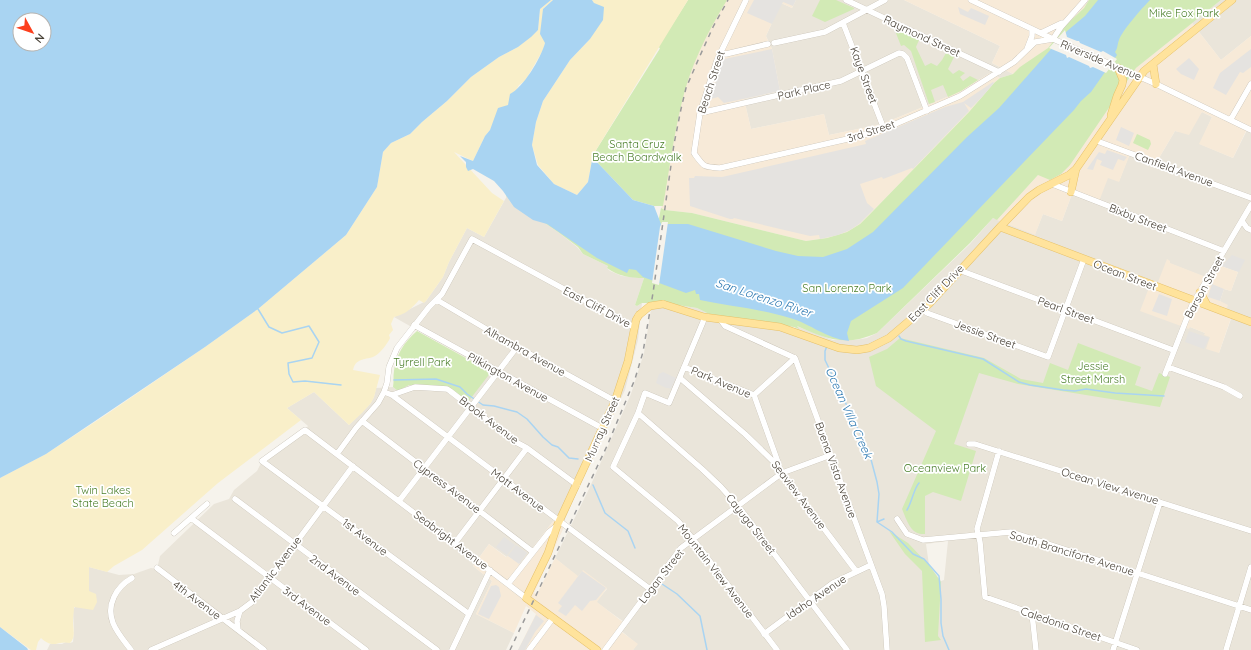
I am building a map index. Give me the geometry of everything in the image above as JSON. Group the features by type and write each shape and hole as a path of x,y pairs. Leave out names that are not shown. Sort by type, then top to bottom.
{"main road":[{"path":"1071,192 1076,169 1097,141 1110,119 1139,77 1232,0"},
{"path":"1153,64 1156,84"},
{"path":"1110,119 1122,85 1122,76 1118,68"},
{"name":"East Cliff Drive","path":"634,327 639,315 650,306 663,304 704,317 780,327 839,348 857,350 869,348 882,342 924,309 1029,197 1039,190 1069,175 1076,169"},
{"name":"Ocean Street","path":"1000,227 1251,322"},
{"path":"1200,292 1207,305"},
{"name":"Murray Street","path":"526,598 548,553 576,485 615,401 628,361 634,327"},
{"name":"Seabright Avenue","path":"526,598 597,650"}],"street":[{"name":"Beach Street","path":"703,165 694,153 700,113 720,53 746,0"},
{"name":"Raymond Street","path":"846,0 998,72"},
{"path":"720,53 726,54 825,32 885,0"},
{"name":"Riverside Avenue","path":"971,0 1054,40 1156,84 1251,130"},
{"path":"1054,40 1057,31 1085,0"},
{"path":"1042,33 1064,22"},
{"name":"Kaye Street","path":"843,23 884,129"},
{"path":"1024,54 1032,36 1032,29"},
{"name":"3rd Street","path":"703,165 720,168 852,138 884,129 927,111 970,90 1024,54 1038,41 1054,40"},
{"name":"Park Place","path":"700,113 841,81 896,54 903,54 907,58 927,111"},
{"path":"1231,119 1251,84"},
{"name":"Canfield Avenue","path":"1097,141 1251,198"},
{"name":"Bixby Street","path":"1052,184 1224,251"},
{"name":"Barson Street","path":"1165,374 1173,350 1194,301 1251,205"},
{"path":"1242,221 1249,229"},
{"name":"East Cliff Drive","path":"337,454 378,402 384,392 392,358 397,348 429,307 442,294 472,239 634,327"},
{"path":"1065,310 1084,259"},
{"name":"Pearl Street","path":"959,270 1173,350"},
{"name":"Alhambra Avenue","path":"437,300 517,347 615,401"},
{"name":"Jessie Street","path":"924,309 927,313 1048,357 1065,310"},
{"path":"638,413 645,394 669,403 704,317"},
{"path":"720,319 725,326 795,358 754,395"},
{"path":"728,320 728,324 733,330"},
{"name":"Pilkington Avenue","path":"414,325 602,428"},
{"path":"399,501 517,347"},
{"name":"Buena Vista Avenue","path":"795,358 882,594 887,650"},
{"name":"Park Avenue","path":"684,367 754,395 779,467"},
{"path":"1168,367 1224,387 1240,396"},
{"name":"Seaview Avenue","path":"680,378 745,434 779,467 856,571"},
{"name":"Brook Avenue","path":"392,396 416,387 446,389 576,485"},
{"name":"Mott Avenue","path":"384,392 392,396 448,437 504,479 559,524 568,527 650,589"},
{"name":"Mountain View Avenue","path":"638,413 614,467 678,522 693,539 777,650"},
{"name":"Cayuga Street","path":"638,413 702,469 738,506 847,650"},
{"name":"Cypress Avenue","path":"362,422 533,552"},
{"name":"Seabright Avenue","path":"262,461 305,430 526,598"},
{"name":"Ocean View Avenue","path":"969,444 975,444 999,451 1251,531"},
{"path":"455,543 527,448"},
{"path":"978,535 976,529 999,451"},
{"name":"Logan Street","path":"605,650 681,548 782,472 831,455"},
{"name":"1st Avenue","path":"262,461 469,614"},
{"name":"Atlantic Avenue","path":"151,650 240,611 252,602 353,466"},
{"name":"2nd Avenue","path":"235,499 437,650"},
{"path":"1113,650 1160,502"},
{"path":"174,533 207,504"},
{"name":"3rd Avenue","path":"191,518 366,650"},
{"name":"South Branciforte Avenue","path":"896,519 906,534 923,540 1011,532 1138,572 1251,610"},
{"name":"Murray Street","path":"508,584 548,532 559,524"},
{"name":"Caledonia Street","path":"978,535 985,598 1137,650"},
{"name":"Idaho Avenue","path":"764,634 833,583 856,571 872,565"},
{"path":"1226,650 1251,567"},
{"name":"4th Avenue","path":"157,568 264,650"},
{"path":"452,650 490,570"},
{"path":"131,650 114,625 111,609 114,597 119,588 132,578"},
{"name":"4th Avenue","path":"238,630 237,621 240,611"},
{"path":"1032,614 1036,650"},
{"path":"529,650 553,618"}],"shaded area":[{"path":"688,0 796,0 792,8 781,3 766,36 772,49 780,91 744,99 751,129 824,114 829,135 882,124 959,92 990,73 1000,78 872,212 860,224 847,232 827,238 806,241 692,213 665,210 661,208 662,206 654,206"},
{"path":"754,0 796,0 793,6 783,2 772,24 747,13"},
{"path":"796,0 904,0 1000,46 992,63 1013,74 1000,78 990,73 959,92 882,124 829,135 824,114 751,129 744,99 780,91 772,49 766,36 781,3 792,8"},
{"path":"904,0 1089,0 1084,8 1065,26 1048,48 1013,74 992,63 1000,46"},
{"path":"1221,0 1251,0 1251,36 1221,60 1192,23"},
{"path":"958,7 968,12 971,8 989,16 985,25 960,14"},
{"path":"1192,23 1221,60 1251,36 1251,130 1247,129 1233,158 1199,144 1212,117 1202,112 1189,135 1175,131 1156,163 1130,154 1119,182 1108,178 1098,204 1072,194 1062,221 1043,214 1035,235 997,220 1038,175 1077,153 1136,68"},
{"path":"772,49 780,91 724,103 718,97 711,99 719,69 724,59"},
{"path":"1251,49 1251,67 1243,73 1240,72 1226,95 1213,88 1220,73"},
{"path":"1189,58 1199,69 1194,80 1181,74 1176,69"},
{"path":"993,82 994,83 971,108 964,103 969,111 913,169 912,168 883,179 882,177 860,184 867,203 874,209 859,224 838,235 820,239 819,235 810,236 734,218 730,219 690,206 689,178 694,178 695,176 722,177 866,144 865,141 945,107 963,102"},
{"path":"1202,112 1212,117 1200,144 1233,158 1248,128 1251,130 1251,650 633,650 637,644 619,629 624,622 596,602 607,589 583,571 578,577 555,558 589,489 631,394 644,353 652,303 664,303 697,308 709,314 798,329 796,326 833,340 855,340 867,338 877,333 970,244 993,218 1035,234 1043,214 1062,221 1072,194 1108,177 1119,181 1130,153 1156,163 1175,131 1181,132","holes":["1169,263 1207,278 1215,264 1238,272 1231,291 1224,289 1220,301 1232,316 1219,353 1210,337 1205,333 1190,327 1156,287","948,541 944,580 941,581 929,565 926,544"]},
{"path":"1121,127 1134,133 1129,146 1116,140"},
{"path":"1107,150 1127,157 1124,161 1118,159 1113,170 1100,165 1102,161 1097,159 1093,170 1087,169 1099,152 1105,154"},
{"path":"507,196 558,232 577,247 583,254 608,266 607,268 610,271 622,276 644,278 635,305 637,306 642,303 638,340 625,390 581,482 565,519 564,527 554,520 520,564 489,544 473,566 492,581 476,614 514,633 506,650 47,650 50,644 73,642 73,610 89,592 89,567 119,575 134,574 151,568 157,569 160,556 214,504 229,499 234,490 257,471 262,461 305,430 308,426 287,408 314,392 349,425 370,404 374,397 376,388 393,387 398,391 409,385 443,387 491,372 394,317 426,301 443,277 449,262 467,228 484,237"},
{"path":"1232,255 1245,260 1239,272 1222,266"},
{"path":"1167,259 1170,263 1206,277 1215,264 1238,272 1231,291 1224,289 1220,301 1228,305 1225,313 1232,315 1219,353 1206,349 1210,337 1204,335 1205,333 1190,327 1189,329 1140,311 1150,285 1156,287"},
{"path":"1212,284 1224,289 1220,301 1208,297"},
{"path":"1159,294 1172,299 1167,316 1152,311"},
{"path":"1189,331 1209,338 1204,349 1185,342"},
{"path":"663,372 676,378 671,389 656,383 659,374"},
{"path":"554,520 564,527 534,593 537,594 555,558 578,576 583,570 607,588 597,602 624,623 619,630 638,644 633,650 518,650 536,614 526,606 514,633 476,614 492,581 473,566 489,544 506,557 508,556 520,564"},
{"path":"504,537 515,545 507,555 496,547"},
{"path":"516,545 527,553 519,564 508,556"},
{"path":"582,571 606,588 596,600 590,601 582,611 575,605 566,616 558,611 562,606 558,603"},
{"path":"496,585 499,587 501,596 489,619 478,614 491,586"},
{"path":"536,615 544,621 535,632 525,650 518,650"}],"green space":[{"name":"Santa Cruz Beach Boardwalk","path":"688,0 727,0 712,25 694,64 684,92 663,206 654,206 633,200 594,159 593,155 659,50 660,48 658,47"},
{"path":"820,0 836,0 854,9 825,22 812,16"},
{"name":"San Lorenzo Park","path":"1089,0 1221,0 1136,68 1070,165 1061,174 1050,180 1038,175 997,220 993,218 970,243 877,333 866,337 855,340 836,340 818,335 797,326 799,329 709,314 697,308 664,303 642,303 637,306 635,305 644,278 629,277 611,271 607,268 608,266 583,254 578,247 506,196 510,192 647,245 659,218 661,208 665,210 692,213 806,241 827,238 847,232 860,224 872,212 969,112 994,83 1000,78 1013,74 1020,67 1048,48 1065,26 1084,8"},
{"path":"894,28 919,40 916,47 925,66 931,63 937,66 946,53 954,57 948,69 953,74 959,70 965,73 960,77 963,81 970,76 978,80 948,97 943,85 931,90 935,102 929,104 911,51 904,45 901,46"},
{"path":"1137,134 1150,140 1151,144 1148,150 1133,143"},
{"name":"Tyrrell Park","path":"417,331 491,372 468,402 443,387 409,385 398,391 393,387 395,365 399,354 408,340"},
{"name":"Oceanview Park","path":"900,338 984,358 1021,379 1043,383 1050,363 1068,370 1078,343 1141,367 1135,385 1152,391 1159,373 1170,377 1160,407 1018,384 979,373 954,444 976,451 961,501 933,492 925,496 925,534 920,534 912,529 902,509 936,431 876,386 869,357 887,349"},
{"path":"889,531 908,543 929,565 941,582 938,636 941,640 925,642 922,571 905,554"}],"sand":[{"name":"Twin Lakes State Beach","path":"553,0 543,9 545,43 543,50 525,81 519,85 508,105 494,122 485,136 473,161 454,152 492,193 504,201 484,237 467,228 449,262 443,277 426,301 424,303 419,300 408,311 394,317 391,324 393,330 389,335 390,338 385,346 375,356 358,361 354,366 353,370 380,375 371,403 349,425 314,392 287,408 301,420 218,483 142,550 114,566 107,572 89,567 89,591 96,594 97,602 93,610 74,607 74,636 70,643 66,642 52,644 45,642 41,638 38,642 36,650 31,650 0,627 0,478 46,454 205,347 258,309 346,235 377,187 383,152 391,143 410,134 471,77 499,57 518,47 538,30 540,9"},
{"path":"592,0 688,0 593,155 588,182 577,195 554,184 538,165 532,145 536,122 543,101 570,60 590,39 594,3"}],"water":[{"path":"0,0 551,0 540,9 538,30 531,37 471,77 410,134 391,143 383,152 377,187 346,235 258,309 205,347 46,454 0,478"},
{"name":"San Lorenzo Park","path":"553,0 592,0 594,3 604,7 603,20 590,39 570,60 543,101 536,122 532,145 537,165 554,184 577,195 588,182 593,155 594,159 633,200 654,206 661,224 688,224 776,251 798,256 823,257 847,249 873,232 967,137 999,108 1067,31 1085,16 1098,0 1150,0 1124,31 1115,52 1117,55 1091,92 903,288 851,321 847,333 849,341 833,337 798,321 779,315 700,300 699,294 696,294 695,290 686,293 643,277 636,270 629,269 627,273 597,258 547,224 533,220 514,207 494,181 473,169 468,171 466,162 460,156 473,161 485,136 490,130 498,108 508,105 510,94 520,86 536,64 545,43 540,34 543,9"},
{"path":"0,627 27,648 28,650 0,650"}],"pier":[{"path":"1065,30 1067,37 1101,52 1103,51 1117,59 1106,73 1093,67 1090,68 1089,66 1069,57 1067,58 1066,55 1049,48"},
{"path":"662,222 668,222 659,285 652,283"}],"waterway":[{"path":"258,309 269,327 282,333 309,326 319,342 312,358 288,363 289,374 293,382 305,381 341,385"},
{"name":"Jessie Street Marsh","path":"899,336 901,339 906,341 983,359 1019,382 1030,385 1075,391 1086,389 1115,393 1164,396"},
{"name":"Ocean Villa Creek","path":"827,346 825,351 825,360 869,452 879,494 877,522 892,532 913,554 924,559 939,576 941,623 943,636 949,650"},
{"path":"394,380 436,379 460,387 483,405 494,406 517,412 527,419 552,445 558,447 569,458 578,459"},
{"path":"907,510 919,483"},
{"path":"593,485 605,513 628,531 635,548"},
{"name":"Ocean Villa Creek","path":"877,522 884,519"},
{"path":"662,584 677,594 700,616 707,650"}],"railway":[{"path":"510,650 607,446 635,379 643,352 674,144 686,88 713,27 728,0"}],"park label":[{"name":"Mike Fox Park","path":"1184,13"}],"water label":[{"name":"San Lorenzo River","path":"764,298"}]}
